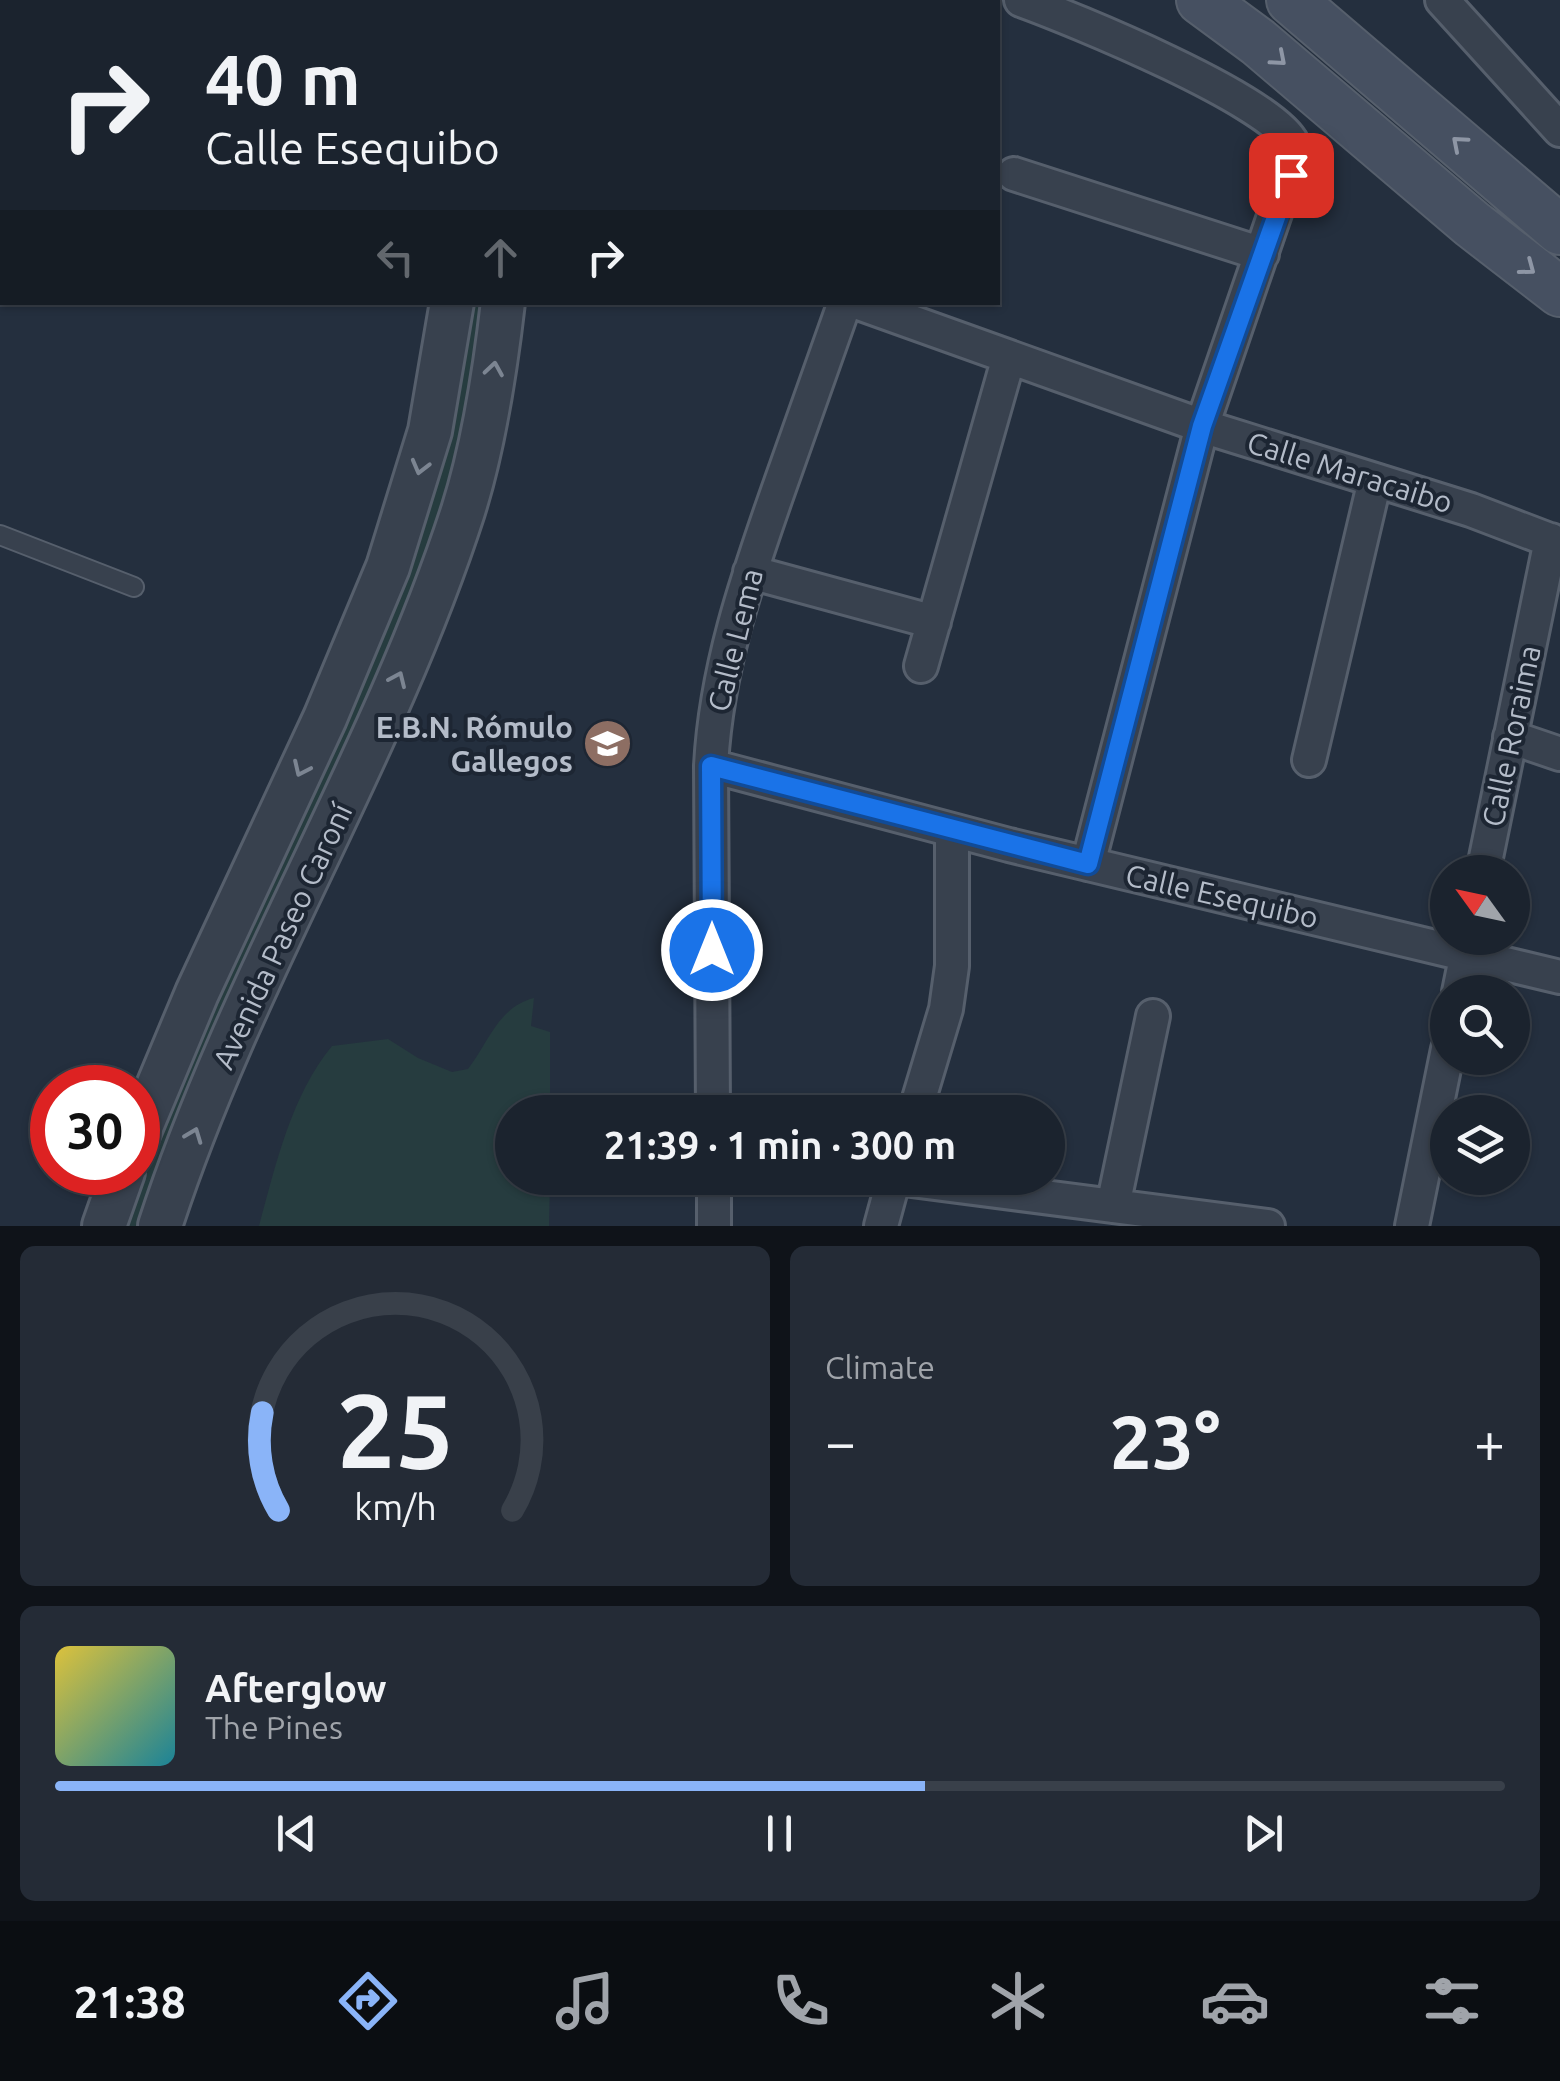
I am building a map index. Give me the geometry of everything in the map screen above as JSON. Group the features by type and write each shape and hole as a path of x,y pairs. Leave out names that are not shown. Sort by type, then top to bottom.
{"main road":[{"path":"1201,0 1258,42 1472,224 1560,292"},
{"path":"1291,0 1556,222"}],"street":[{"path":"1021,0 1130,44 1224,92 1274,122 1292,142 1294,158 1202,426 1088,864"},
{"path":"1442,0 1560,130"},
{"path":"1014,174 1262,254"},
{"name":"Avenida Paseo Caroní","path":"160,1081 325,718 388,566 430,431 451,305"},
{"name":"Avenida Paseo Caroní","path":"160,1226 238,1028 359,768 438,581 478,455 503,305"},
{"name":"Calle Lema","path":"714,1095 713,722 721,675 750,572 844,305"},
{"name":"Calle Maracaibo","path":"864,305 1202,426 1471,510 1555,542"},
{"path":"921,666 1009,357"},
{"path":"1310,760 1376,480"},
{"name":"Calle Roraima","path":"1486,855 1555,542"},
{"path":"750,572 934,622"},
{"path":"1510,737 1560,754"},
{"name":"Calle Esequibo","path":"711,766 1088,864 1430,938"},
{"path":"920,1095 946,1009 952,966 952,830"},
{"name":"Calle Esequibo","path":"1495,955 1560,977"},
{"path":"1113,1206 1153,1016"},
{"path":"1412,1226 1443,1075"},
{"path":"104,1226 115,1195"},
{"path":"714,1195 714,1226"},
{"path":"881,1226 890,1195"},
{"path":"1027,1195 1268,1226"}],"lane":[{"path":"0,535 134,587"}],"green space":[{"path":"451,305 503,305 478,455 160,1226 104,1226 124,1195 160,1195 160,1085 325,718"},
{"path":"534,998 531,1026 550,1032 550,1095 495,1095 495,1195 550,1195 549,1226 259,1226 295,1109 332,1046 388,1039 418,1058 452,1072 468,1069 503,1017"}],"place":[{"name":"E.B.N. Rómulo Gallegos","path":"608,744"}],"route":[{"path":"712,950 711,766 1088,864 1202,426 1291,175"}]}
